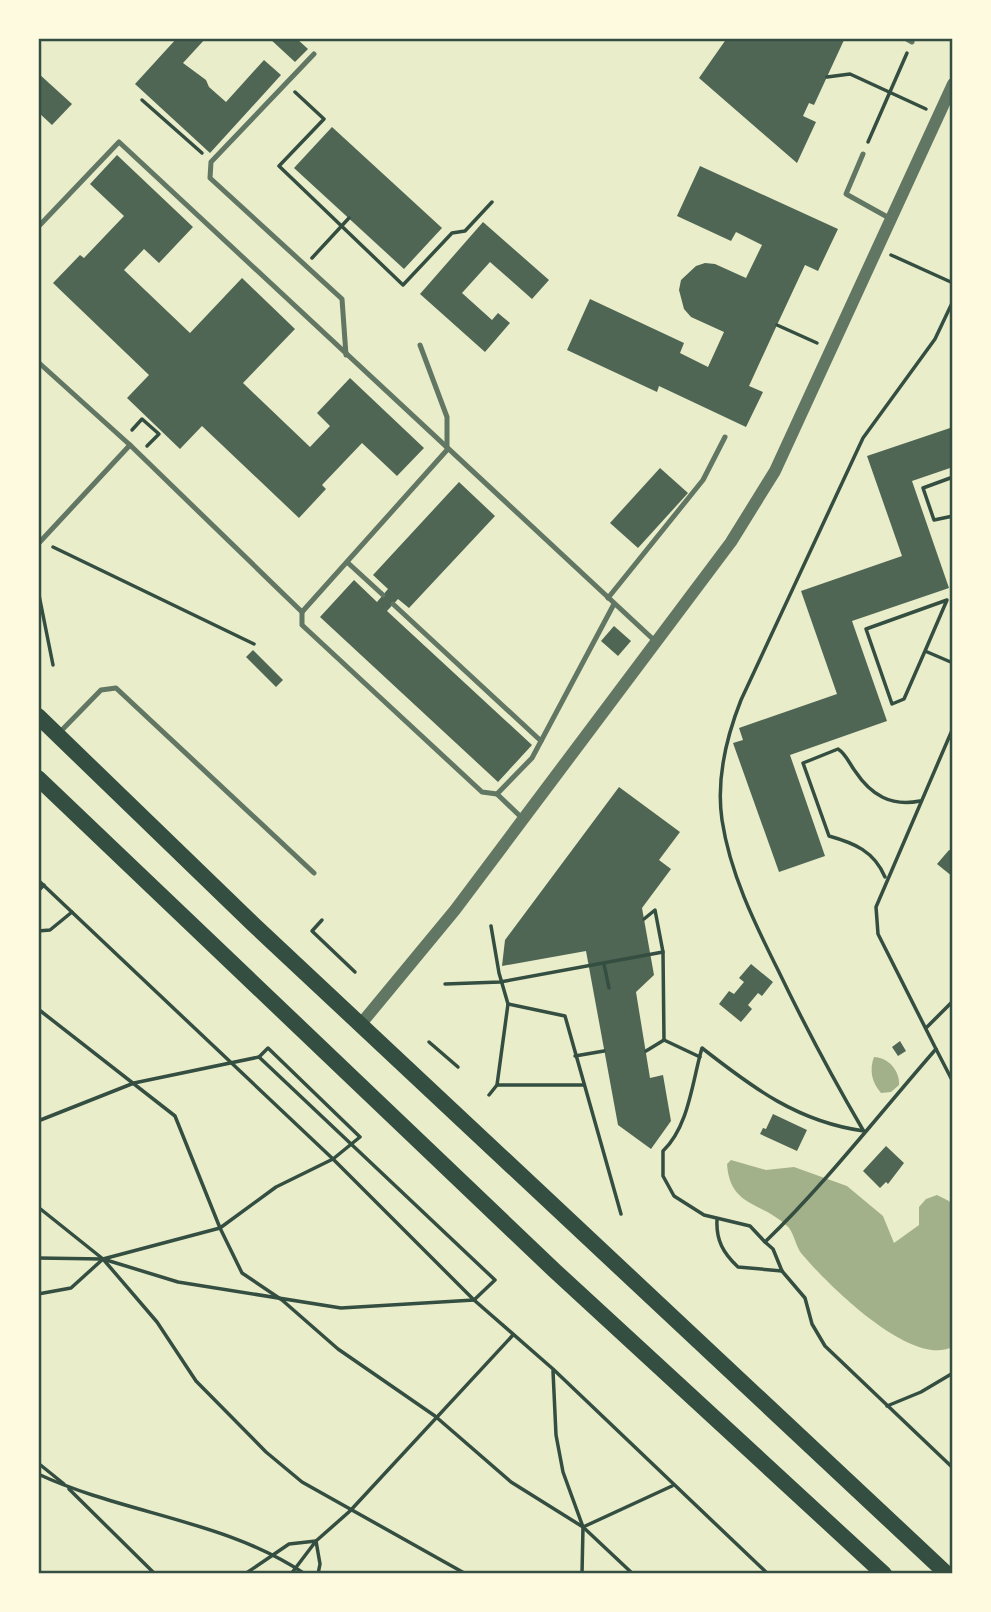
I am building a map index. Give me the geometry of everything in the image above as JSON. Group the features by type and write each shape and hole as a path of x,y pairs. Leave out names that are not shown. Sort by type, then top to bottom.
{"main road":[{"path":"38,716 360,1025 947,1573"},
{"path":"38,778 555,1271 884,1573"}],"street":[{"path":"360,1025 455,910 731,542 775,471 953,84"}],"lane":[{"path":"905,38 912,42"},
{"path":"314,54 211,162 211,178 341,299 346,355"},
{"path":"38,227 119,142 657,643"},
{"path":"863,154 845,194 891,219"},
{"path":"419,345 446,417 447,450 302,612 302,625 482,792 497,794 523,819"},
{"path":"38,362 130,445 302,612"},
{"path":"608,598 703,480 725,437"},
{"path":"38,544 130,445"},
{"path":"347,562 383,595"},
{"path":"393,604 541,741"},
{"path":"497,794 532,758 614,604"},
{"path":"58,735 101,690 116,688 314,873"}],"path":[{"path":"866,145 912,42"},
{"path":"827,77 850,74 928,110"},
{"path":"286,83 324,119 278,166 403,285 452,233 465,231 492,202"},
{"path":"142,100 211,162"},
{"path":"168,123 173,118"},
{"path":"305,265 349,218"},
{"path":"877,248 953,283"},
{"path":"864,1131 822,1060 752,918 732,866 722,818 721,778 728,735 741,700 859,446 883,407 935,339 953,302"},
{"path":"777,325 821,345"},
{"path":"130,431 142,419 152,425 159,434 147,446"},
{"path":"953,477 923,488 934,520 953,516"},
{"path":"51,547 254,644"},
{"path":"38,590 53,664"},
{"path":"947,600 925,651 904,699 892,704 866,629 947,600"},
{"path":"925,651 953,663"},
{"path":"953,727 886,878 876,907 878,934 953,1082"},
{"path":"886,878 869,853 855,844 829,835 803,763 838,749 865,786 879,796 891,803 920,801"},
{"path":"38,880 333,1159 474,1300 553,1369 672,1486 768,1573"},
{"path":"38,891 44,885"},
{"path":"644,919 655,910 663,952 664,1040"},
{"path":"38,931 50,930 72,912"},
{"path":"322,920 312,931 355,972"},
{"path":"489,1095 498,1085 508,1004 500,982 491,926"},
{"path":"445,984 500,982 663,952"},
{"path":"604,964 609,988"},
{"path":"926,1027 953,1001"},
{"path":"508,1004 565,1016 621,1214"},
{"path":"38,1009 175,1116 220,1228 242,1273 282,1300 338,1349 435,1416 511,1482 583,1527 633,1573"},
{"path":"664,1040 700,1057"},
{"path":"646,1051 664,1040"},
{"path":"429,1042 458,1067"},
{"path":"38,1122 134,1083 259,1057 268,1048 360,1137 333,1159 276,1187 220,1228 103,1259 38,1258"},
{"path":"864,1131 819,1123 798,1114 751,1086 702,1048 675,1139 663,1151 663,1176 674,1196 717,1220 750,1226 773,1249 782,1271 805,1298 812,1324 825,1346 953,1468"},
{"path":"765,1242 936,1049"},
{"path":"575,1056 604,1051"},
{"path":"103,1259 178,1282 341,1308 474,1300 495,1280 259,1057"},
{"path":"947,1071 953,1066"},
{"path":"498,1085 583,1084"},
{"path":"38,1207 103,1259 157,1322 196,1381 233,1422 302,1482 466,1573"},
{"path":"717,1220 717,1234 722,1249 738,1267 782,1271"},
{"path":"38,1294 71,1288 103,1259"},
{"path":"291,1573 316,1541 350,1511 435,1416 513,1335"},
{"path":"553,1369 556,1435 563,1472 583,1527 582,1573"},
{"path":"887,1406 953,1373"},
{"path":"38,1463 68,1488 155,1573"},
{"path":"38,1474 68,1488 175,1517 272,1556 305,1573"},
{"path":"583,1527 672,1486"},
{"path":"245,1573 289,1544 316,1541"},
{"path":"316,1541 320,1564 318,1573"}],"shaded area":[{"path":"874,1057 884,1059 895,1070 899,1085 891,1092 881,1093 875,1085 872,1076"},
{"path":"731,1160 766,1170 794,1167 847,1186 883,1216 894,1243 919,1225 919,1207 926,1199 937,1195 949,1201 953,1207 952,1347 935,1350 915,1345 870,1319 829,1283 801,1253 789,1228 776,1217 740,1196 729,1178 727,1164"}],"building":[{"path":"177,38 206,38 183,63 206,80 209,87 226,102 264,60 281,75 210,153 135,84"},
{"path":"269,38 296,38 308,49 295,62"},
{"path":"727,38 844,40 814,105 809,103 803,116 816,122 797,163 699,78"},
{"path":"38,73 72,104 52,125 38,112"},
{"path":"332,127 442,228 404,269 294,168"},
{"path":"117,155 193,227 159,263 144,249 124,270 190,333 242,278 295,329 243,383 310,447 330,426 317,413 350,378 424,448 397,476 362,443 322,485 326,489 299,518 202,426 180,449 127,398 149,375 53,283 80,255 84,258 124,216 90,184"},
{"path":"700,166 838,229 818,271 805,265 777,325 749,386 763,392 746,427 659,386 657,392 567,350 590,299 684,343 680,353 708,367 724,332 691,317 684,309 679,290 681,280 696,266 705,263 715,264 746,278 762,245 736,232 731,241 677,216"},
{"path":"483,222 549,280 532,299 490,262 462,293 492,320 498,313 510,323 485,352 420,294"},
{"path":"953,427 953,467 912,481 949,588 852,621 887,721 790,755 825,856 779,872 733,743 743,740 739,728 837,694 801,591 902,556 867,456"},
{"path":"660,468 688,493 638,548 610,523"},
{"path":"459,482 495,516 409,608 398,599 387,611 532,745 498,782 320,617 354,580 377,602 388,589 373,575"},
{"path":"614,626 631,641 618,656 601,641"},
{"path":"253,650 283,680 276,687 246,657"},
{"path":"619,787 680,832 659,860 671,869 642,908 654,975 636,992 650,1078 663,1075 671,1121 651,1149 618,1125 586,951 502,966 505,940"},
{"path":"949,850 953,852 953,877 937,864"},
{"path":"751,964 773,982 762,996 758,993 748,1005 752,1009 741,1022 719,1004 729,991 734,994 744,982 739,978"},
{"path":"900,1041 906,1051 898,1056 892,1047"},
{"path":"773,1114 807,1130 797,1151 760,1134 763,1128 766,1129"},
{"path":"886,1146 904,1163 888,1184 886,1182 880,1188 863,1171"}]}
